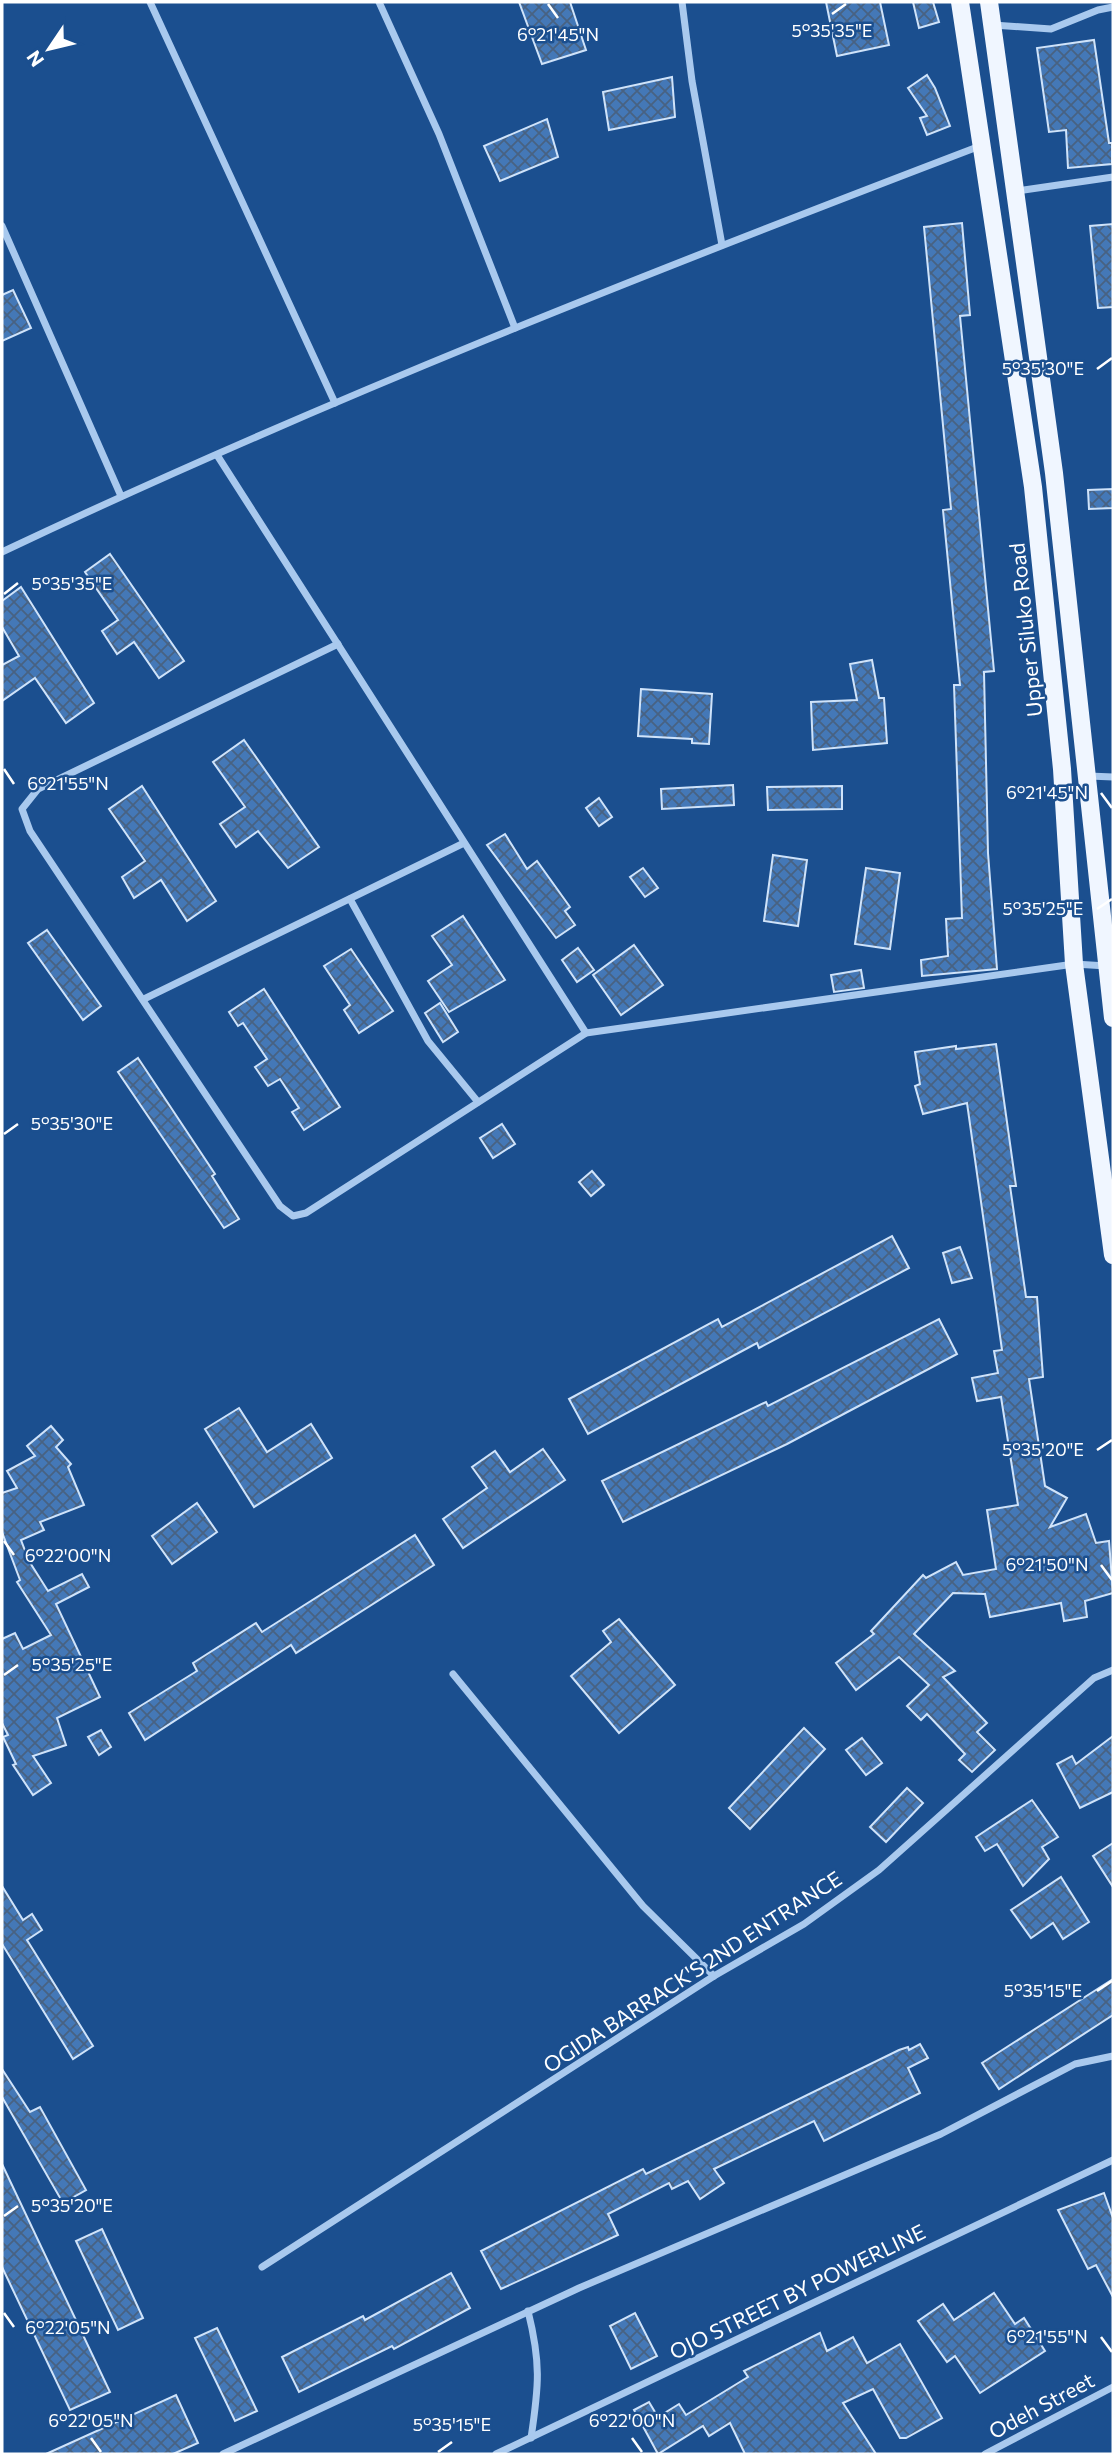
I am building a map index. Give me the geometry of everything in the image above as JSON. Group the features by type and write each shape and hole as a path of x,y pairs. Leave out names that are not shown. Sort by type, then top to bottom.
{"main road":[{"name":"Upper Siluko Road","path":"960,2 1033,487 1062,769 1074,964 1113,1255"},
{"path":"989,2 1054,473 1089,776 1113,1018"}],"street":[{"path":"150,2 335,403"},
{"path":"379,2 439,134 515,328"},
{"path":"682,2 692,81 722,245"},
{"path":"992,25 1051,29 1113,7"},
{"path":"2,552 121,496 515,328 983,145"},
{"path":"1016,191 1113,177"},
{"path":"2,226 121,496"},
{"path":"217,455 586,1033"},
{"path":"338,644 38,789 22,809 30,831 280,1206 293,1216 306,1213 586,1033 1074,964 1107,966"},
{"path":"1089,776 1113,777"},
{"path":"144,999 464,843"},
{"path":"349,899 428,1041 478,1102"},
{"name":"OGIDA BARRACK'S 2ND ENTRANCE","path":"262,2267 714,1976 804,1924 879,1870 1094,1678 1113,1670"},
{"path":"453,1674 643,1906 714,1976"},
{"path":"223,2454 528,2311 941,2134 1074,2064 1113,2056"},
{"name":"OJO STREET BY POWERLINE","path":"496,2454 1113,2160"},
{"path":"528,2311 539,2354 538,2389 531,2438"},
{"name":"Odeh Street","path":"985,2454 1113,2387"}],"building":[{"path":"519,2 570,2 586,50 542,64"},
{"path":"826,2 880,2 889,45 837,56"},
{"path":"913,2 933,2 939,22 919,28"},
{"path":"1094,40 1109,143 1112,143 1112,164 1068,168 1066,130 1049,132 1037,48"},
{"path":"927,75 950,126 927,135 920,118 927,116 908,88"},
{"path":"672,77 675,117 609,130 603,92"},
{"path":"547,119 558,157 500,181 484,146"},
{"path":"962,223 970,315 960,316 994,671 984,672 988,853 997,969 922,976 921,960 948,956 946,919 962,918 954,685 960,685 943,510 951,509 924,227"},
{"path":"1113,224 1113,307 1098,308 1090,226"},
{"path":"13,290 31,328 2,341 2,295"},
{"path":"1113,489 1113,508 1089,509 1088,490"},
{"path":"110,554 184,661 159,678 134,642 117,654 102,631 118,620 85,572"},
{"path":"21,587 94,703 66,723 35,678 2,701 2,665 19,656 2,627 2,601"},
{"path":"872,660 879,698 884,698 887,743 813,750 811,702 857,700 850,664"},
{"path":"641,689 712,694 709,744 692,743 692,739 638,736"},
{"path":"244,740 319,847 288,868 258,831 236,847 220,824 245,807 213,762"},
{"path":"733,785 734,805 662,809 661,789"},
{"path":"142,786 216,901 187,921 161,880 134,898 122,877 145,861 109,809"},
{"path":"842,786 842,809 768,810 767,787"},
{"path":"599,798 612,817 599,826 586,808"},
{"path":"505,834 527,869 537,861 570,907 565,911 575,925 556,938 487,845"},
{"path":"773,855 807,860 798,926 764,921"},
{"path":"643,868 658,888 645,897 630,877"},
{"path":"866,868 900,873 890,949 855,944"},
{"path":"463,916 505,980 449,1012 428,981 452,965 432,936"},
{"path":"47,930 101,1006 83,1020 28,943"},
{"path":"634,945 663,985 621,1015 593,975"},
{"path":"578,948 594,970 577,982 562,960"},
{"path":"351,949 393,1011 359,1033 344,1010 350,1005 324,966"},
{"path":"861,970 864,988 834,992 831,975"},
{"path":"264,989 340,1107 304,1130 292,1112 299,1108 280,1079 268,1086 255,1067 267,1059 243,1023 238,1026 229,1012"},
{"path":"440,1003 458,1032 443,1042 425,1013"},
{"path":"996,1044 1016,1186 1010,1186 1026,1297 1037,1297 1043,1377 1029,1379 1045,1486 1067,1498 1050,1527 1086,1514 1096,1543 1109,1541 1113,1593 1085,1601 1087,1617 1064,1621 1061,1603 990,1617 985,1594 953,1593 914,1634 955,1671 943,1677 987,1723 977,1732 995,1750 972,1772 959,1760 965,1754 927,1714 921,1720 907,1706 929,1685 899,1657 856,1690 836,1663 874,1634 871,1631 923,1575 926,1578 956,1562 963,1575 996,1569 987,1510 1018,1505 1001,1397 977,1401 972,1378 998,1373 994,1351 1002,1350 967,1103 923,1114 915,1086 920,1084 915,1052"},
{"path":"138,1058 215,1174 212,1176 239,1219 224,1228 118,1072"},
{"path":"502,1124 515,1144 493,1158 480,1138"},
{"path":"592,1171 604,1185 591,1196 579,1182"},
{"path":"892,1236 909,1268 759,1348 757,1343 588,1434 569,1399 718,1319 722,1327"},
{"path":"960,1247 972,1278 952,1283 943,1253"},
{"path":"939,1319 957,1354 787,1444 623,1522 602,1481 766,1402 768,1406"},
{"path":"239,1408 267,1452 311,1424 332,1458 254,1507 205,1429"},
{"path":"51,1426 63,1440 56,1447 71,1464 68,1467 84,1505 40,1522 44,1530 21,1540 29,1561 48,1591 82,1574 89,1587 56,1604 100,1697 57,1718 66,1745 33,1756 51,1783 33,1795 13,1765 16,1764 3,1737 8,1735 2,1723 2,1639 15,1633 23,1649 51,1635 17,1582 20,1580 2,1532 2,1493 17,1488 7,1471 35,1456 27,1446"},
{"path":"543,1449 565,1480 463,1548 443,1519 487,1488 472,1467 495,1451 510,1472"},
{"path":"197,1503 217,1532 172,1564 152,1536"},
{"path":"415,1535 434,1565 296,1653 291,1645 145,1740 129,1713 197,1671 193,1663 256,1623 262,1632"},
{"path":"619,1619 675,1685 619,1733 571,1676 611,1642 603,1631"},
{"path":"804,1728 825,1749 750,1829 729,1808"},
{"path":"101,1730 111,1747 99,1755 88,1737"},
{"path":"1113,1736 1113,1792 1080,1808 1057,1764 1072,1756 1076,1764"},
{"path":"862,1738 882,1763 866,1775 846,1750"},
{"path":"907,1788 923,1803 886,1842 870,1827"},
{"path":"1032,1800 1058,1837 1042,1847 1049,1859 1023,1886 997,1844 985,1851 976,1837"},
{"path":"1113,1843 1113,1887 1093,1856"},
{"path":"1061,1877 1089,1922 1063,1939 1053,1923 1031,1938 1011,1910"},
{"path":"2,1886 23,1920 32,1914 42,1930 27,1940 93,2046 73,2059 2,1944"},
{"path":"1113,1979 1113,2015 999,2089 982,2063"},
{"path":"920,2044 928,2058 908,2068 920,2093 824,2141 814,2121 714,2169 724,2183 700,2199 688,2181 672,2189 669,2183 608,2214 618,2235 501,2289 481,2251 643,2169 646,2174 899,2050 908,2047 909,2050"},
{"path":"2,2069 30,2112 40,2107 86,2190 63,2203 2,2097"},
{"path":"2,2164 110,2392 70,2410 2,2267"},
{"path":"1104,2193 1113,2218 1113,2297 1096,2265 1088,2269 1058,2210"},
{"path":"102,2229 143,2318 118,2330 76,2241"},
{"path":"451,2273 470,2308 394,2349 392,2346 299,2392 282,2357 363,2316 365,2320"},
{"path":"994,2293 1015,2324 1024,2318 1045,2351 980,2393 955,2356 947,2362 918,2321 943,2304 954,2320"},
{"path":"635,2313 657,2356 631,2369 610,2326"},
{"path":"217,2328 257,2411 235,2421 195,2338"},
{"path":"820,2333 827,2351 853,2337 867,2363 900,2344 942,2418 906,2438 900,2438 873,2389 843,2403 876,2454 745,2454 730,2423 709,2436 703,2426 658,2454 634,2410 649,2402 658,2417 679,2404 686,2415 748,2377 744,2371"},
{"path":"176,2395 198,2443 173,2454 46,2454"}]}
